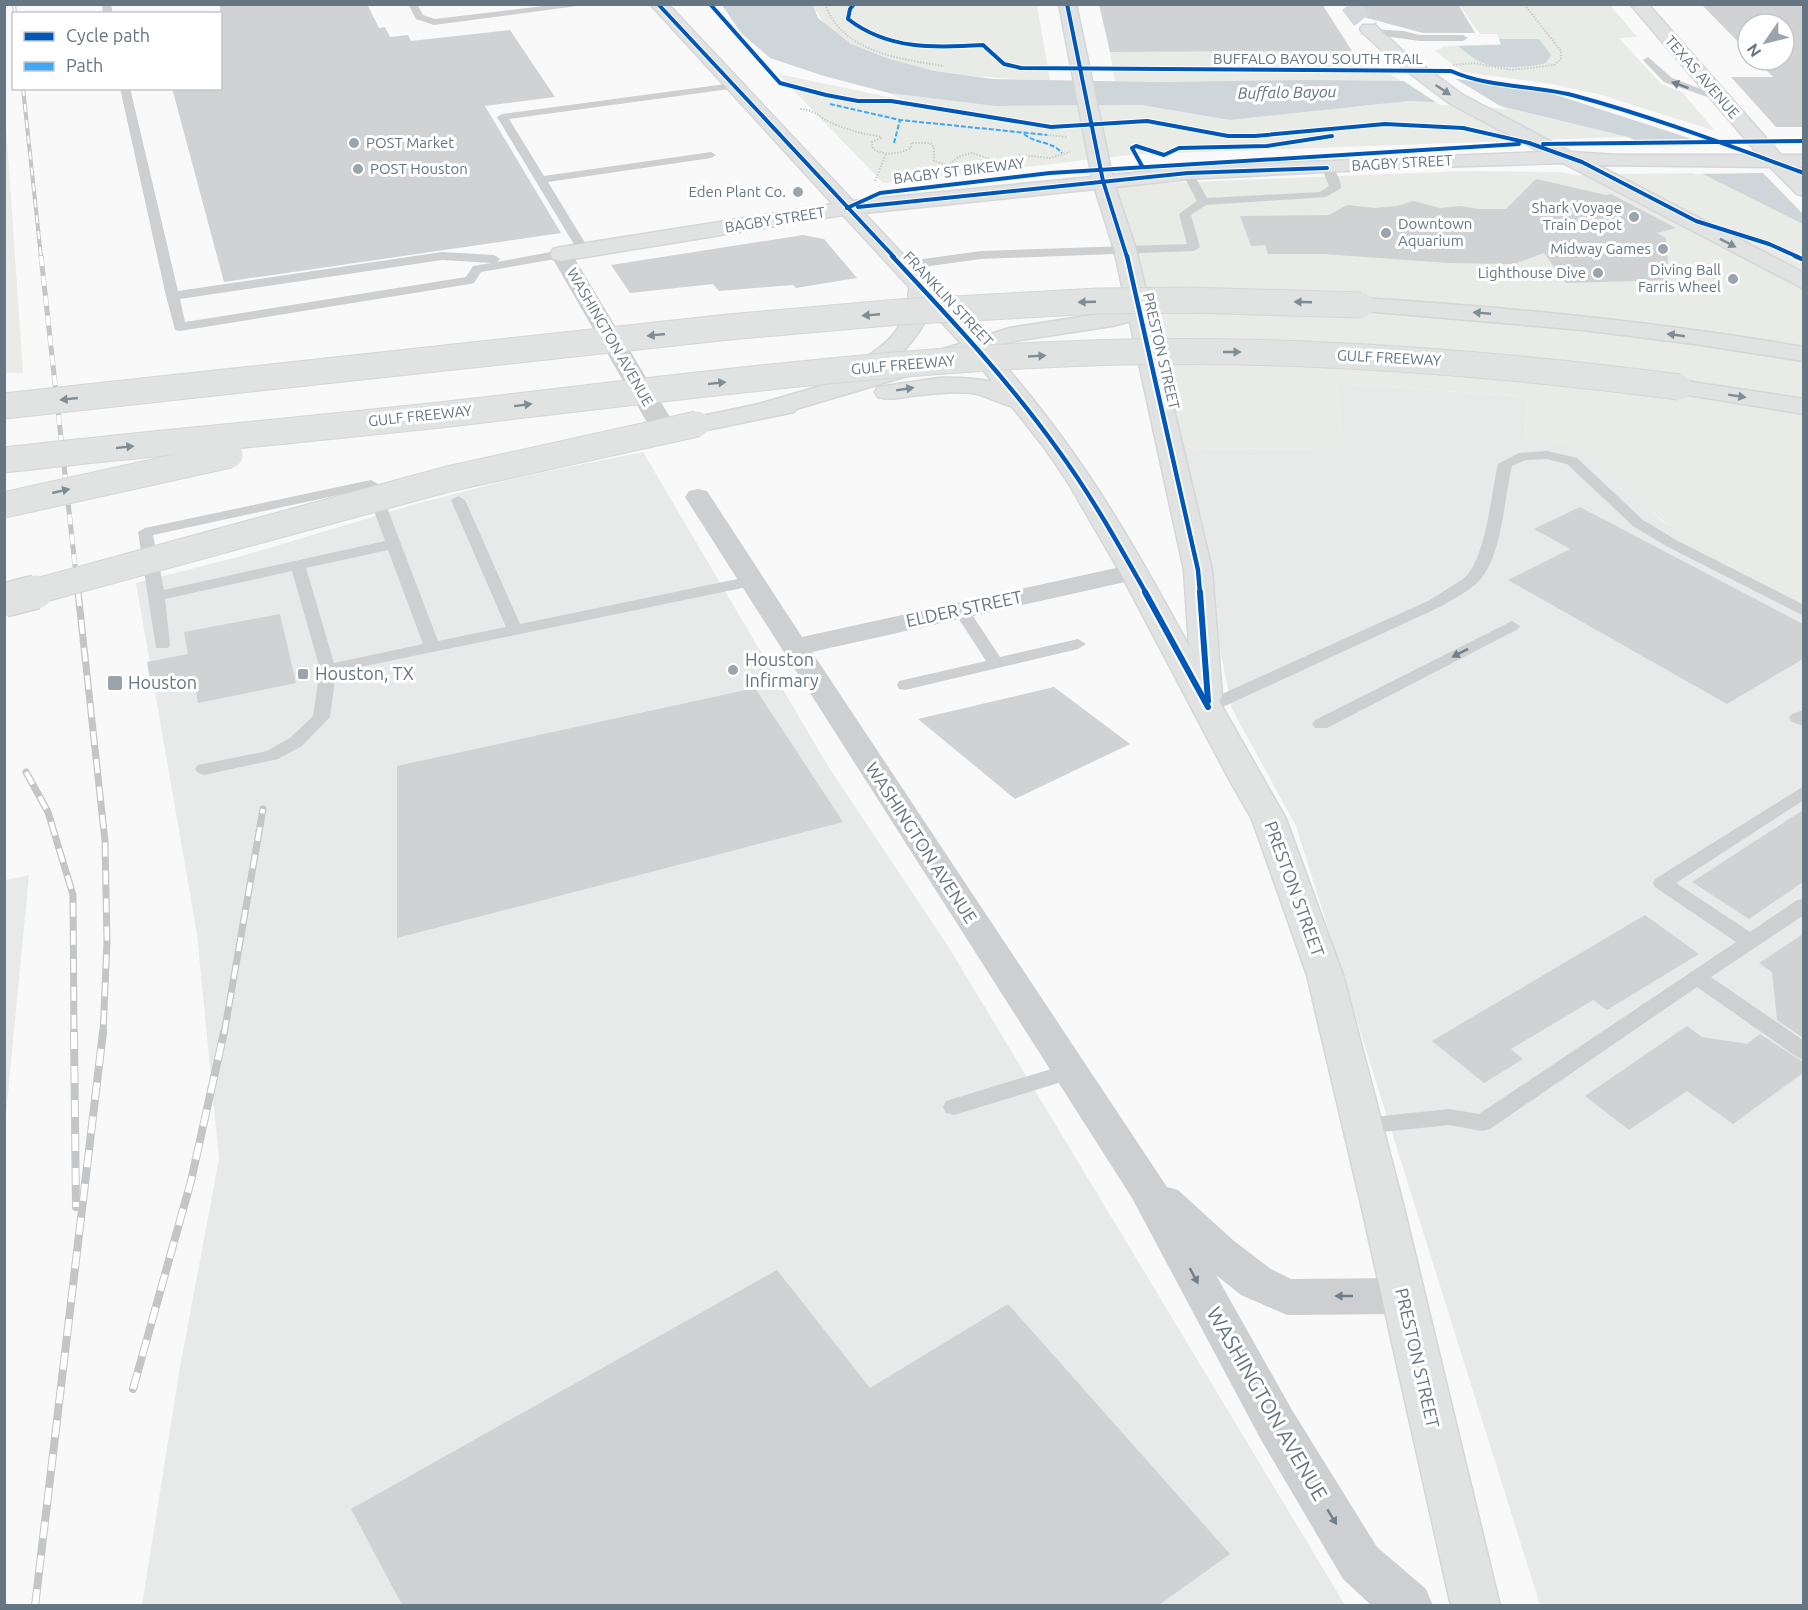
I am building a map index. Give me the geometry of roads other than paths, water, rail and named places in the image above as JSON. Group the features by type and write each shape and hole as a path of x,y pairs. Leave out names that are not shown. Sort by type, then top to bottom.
{"main road":[{"name":"FRANKLIN STREET","path":"658,4 977,347 1022,402 1082,484 1134,572 1208,707"},
{"name":"PRESTON STREET","path":"1067,4 1103,181 1125,249 1198,570 1208,707 1245,779 1269,819 1325,975 1476,1605"},
{"name":"TEXAS AVENUE","path":"1638,4 1770,156 1803,190"},
{"path":"1371,30 1392,51 1456,99 1803,282"},
{"name":"BAGBY STREET","path":"573,252 847,208 1188,173 1564,157 1618,161 1770,156 1803,149"},
{"name":"BAGBY STREET","path":"1770,156 1803,161"},
{"path":"812,398 854,379 882,360 906,334 918,311 920,286"},
{"path":"4,406 798,321 1098,301 1263,301 1461,311 1653,331 1803,354"},
{"path":"764,411 1010,335 1112,319 1139,312"},
{"name":"GULF FREEWAY","path":"4,460 860,368 1046,355 1296,353 1478,363 1679,387 1803,406"},
{"path":"16,382 274,377"},
{"path":"4,600 106,575 469,474 697,424 764,411 945,384 986,388 1022,402"},
{"path":"4,505 196,462 465,412"}],"street":[{"name":"WASHINGTON AVENUE","path":"573,252 658,419"},
{"name":"WASHINGTON AVENUE","path":"698,497 1146,1187 1276,1424 1360,1563 1409,1605"},
{"name":"ELDER STREET","path":"795,647 1134,572"},
{"name":"WASHINGTON AVENUE","path":"1146,1187 1219,1253 1256,1282 1287,1297 1402,1296"}],"lane":[{"path":"412,4 419,17 434,22 588,4"},
{"path":"1371,30 1420,38 1465,40 1420,42 1392,51"},
{"path":"1648,60 1668,80 1720,98"},
{"path":"573,252 541,180 502,117 631,100 730,82"},
{"path":"125,90 180,327 434,271 454,255 480,261 573,252"},
{"path":"541,180 711,155"},
{"path":"901,266 981,255 1194,247 1185,214 1203,202 1322,195 1335,188 1335,182 1327,168"},
{"path":"1188,173 1203,202"},
{"path":"172,296 434,271 470,280 477,269 573,252"},
{"path":"1208,707 1436,603 1453,590 1474,579 1486,548 1504,464 1524,456 1547,455 1572,461 1638,523 1671,543 1803,611"},
{"path":"162,645 157,596 145,532 371,484 432,647"},
{"path":"458,500 515,630"},
{"path":"157,596 393,544"},
{"path":"204,769 272,755 296,742 321,717 328,669 298,565"},
{"path":"328,669 752,581"},
{"path":"961,609 995,662"},
{"path":"1322,724 1512,626"},
{"path":"905,685 1078,644"},
{"path":"1803,715 1798,718 1803,721"},
{"path":"1750,942 1662,883 1803,792"},
{"path":"1363,1126 1449,1117 1482,1122 1802,909"},
{"path":"1698,978 1803,1052"},
{"path":"954,1107 1071,1071"}],"water":[{"name":"Buffalo Bayou","path":"722,5 813,5 818,18 851,44 889,59 935,71 993,79 1155,82 1458,79 1550,93 1686,137 1803,184 1803,224 1628,137 1496,105 1409,101 1230,120 1141,105 995,106 889,93 824,76 770,58 741,33"},
{"path":"1499,39 1539,39 1551,55 1546,63 1503,67 1478,61 1458,46 1501,45"}],"tunnel":[{"path":"1350,4 1369,29"}],"railway":[{"path":"14,4 15,12"},
{"path":"23,90 41,257"},
{"path":"41,256 78,593"},
{"path":"78,592 105,841 107,942 103,1034"},
{"path":"26,772 48,812 73,895 74,1034"},
{"path":"224,1034 263,809"},
{"path":"74,1032 76,1207"},
{"path":"35,1606 103,1032"},
{"path":"133,1389 191,1181 224,1032"}],"place":[{"name":"POST Market","path":"354,143"},
{"name":"POST Houston","path":"358,169"},
{"name":"Eden Plant Co.","path":"798,192"},
{"name":"Shark Voyage Train Depot","path":"1634,217"},
{"name":"Downtown Aquarium","path":"1386,233"},
{"name":"Midway Games","path":"1663,249"},
{"name":"Lighthouse Dive","path":"1598,273"},
{"name":"Diving Ball Farris Wheel","path":"1733,279"},
{"name":"Houston Infirmary","path":"733,670"},
{"name":"Houston, TX","path":"303,674"},
{"name":"Houston","path":"115,683"}]}
